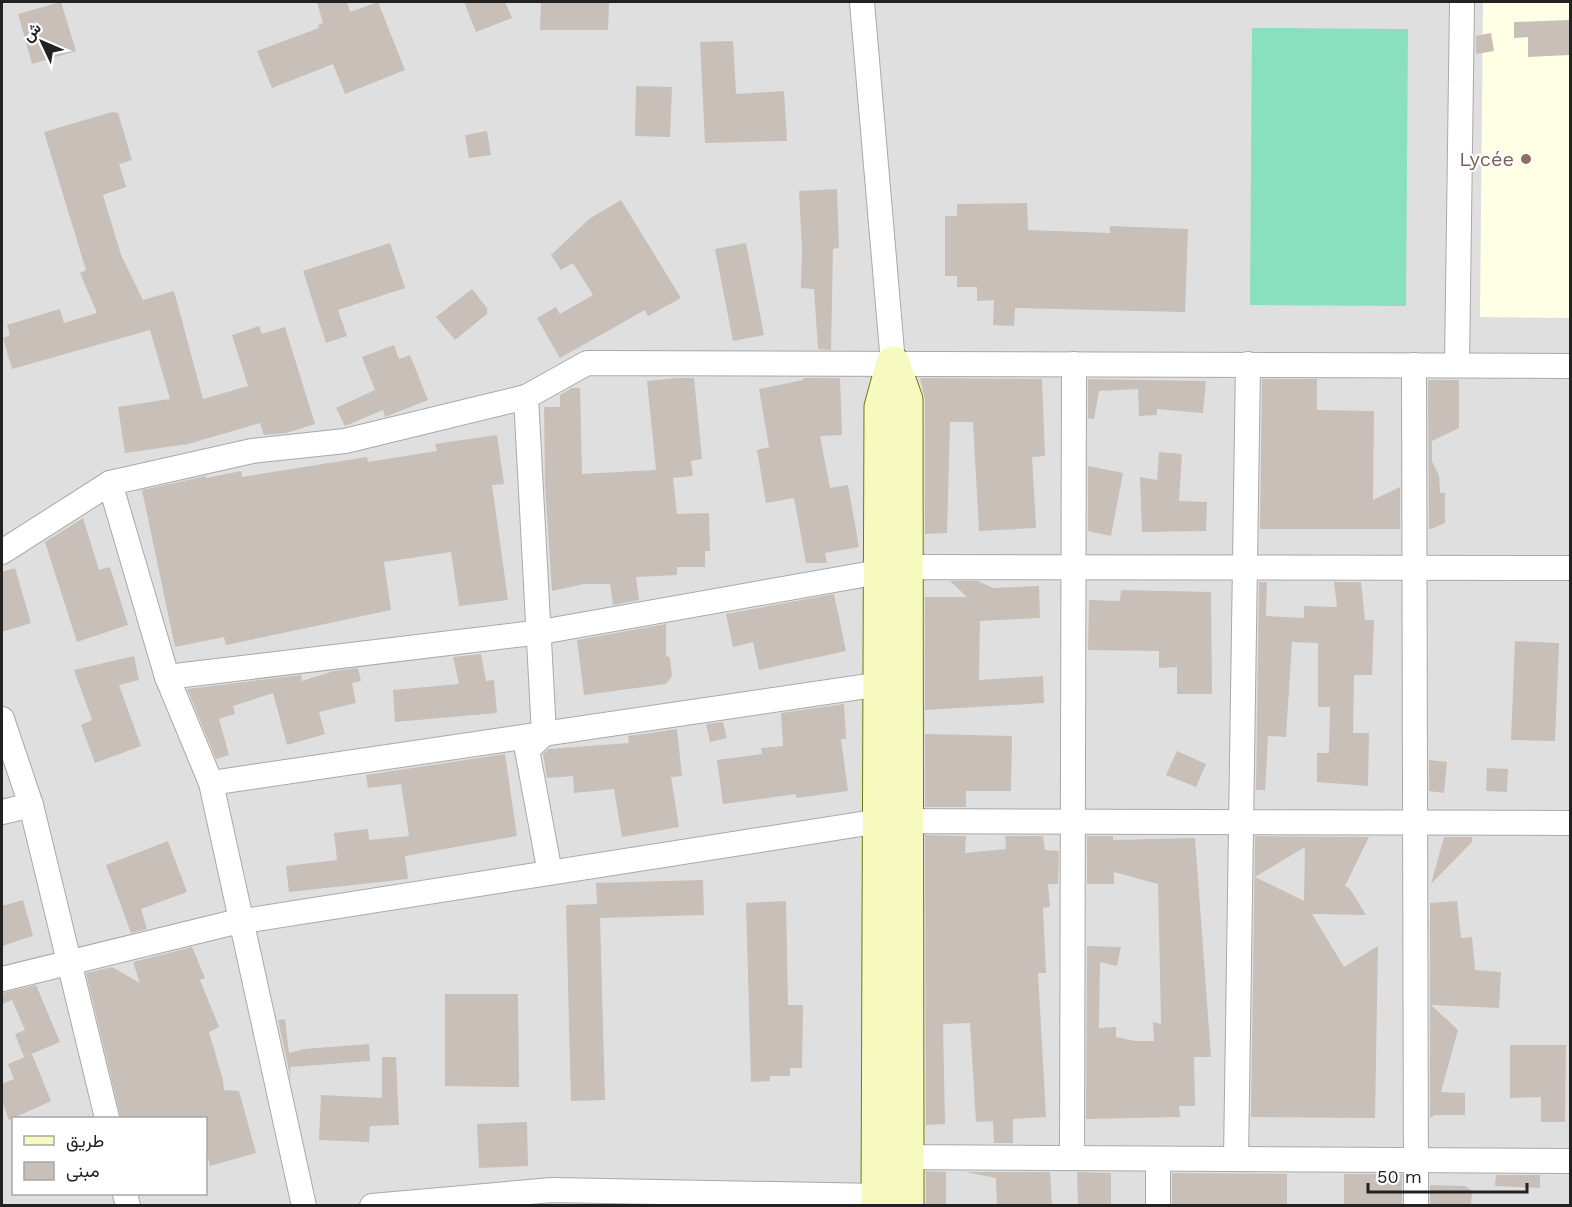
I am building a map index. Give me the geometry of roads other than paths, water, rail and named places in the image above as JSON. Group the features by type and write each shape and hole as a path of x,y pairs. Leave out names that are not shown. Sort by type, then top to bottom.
{"main road":[{"path":"888,1202 893,1157 893,569 881,408 893,363"}],"street":[{"path":"862,2 893,363"},
{"path":"1457,365 1462,2"},
{"path":"2,552 110,483 252,451 345,441 526,397 587,363 1570,366"},
{"path":"1072,1158 1074,364"},
{"path":"1236,1159 1248,364"},
{"path":"1414,365 1416,1206"},
{"path":"526,397 541,632 544,734 527,750 550,873"},
{"path":"110,483 167,677 211,783 304,1206"},
{"path":"167,677 541,632 893,569 1570,568"},
{"path":"211,783 893,683"},
{"path":"2,719 31,805 107,1117"},
{"path":"2,812 31,805"},
{"path":"2,979 242,922 893,822 1570,823"},
{"path":"893,1157 1570,1161"},
{"path":"1158,1159 1158,1206"},
{"path":"372,1206 552,1198 888,1202"}],"place":[{"name":"Lycée","path":"1526,159"}]}
